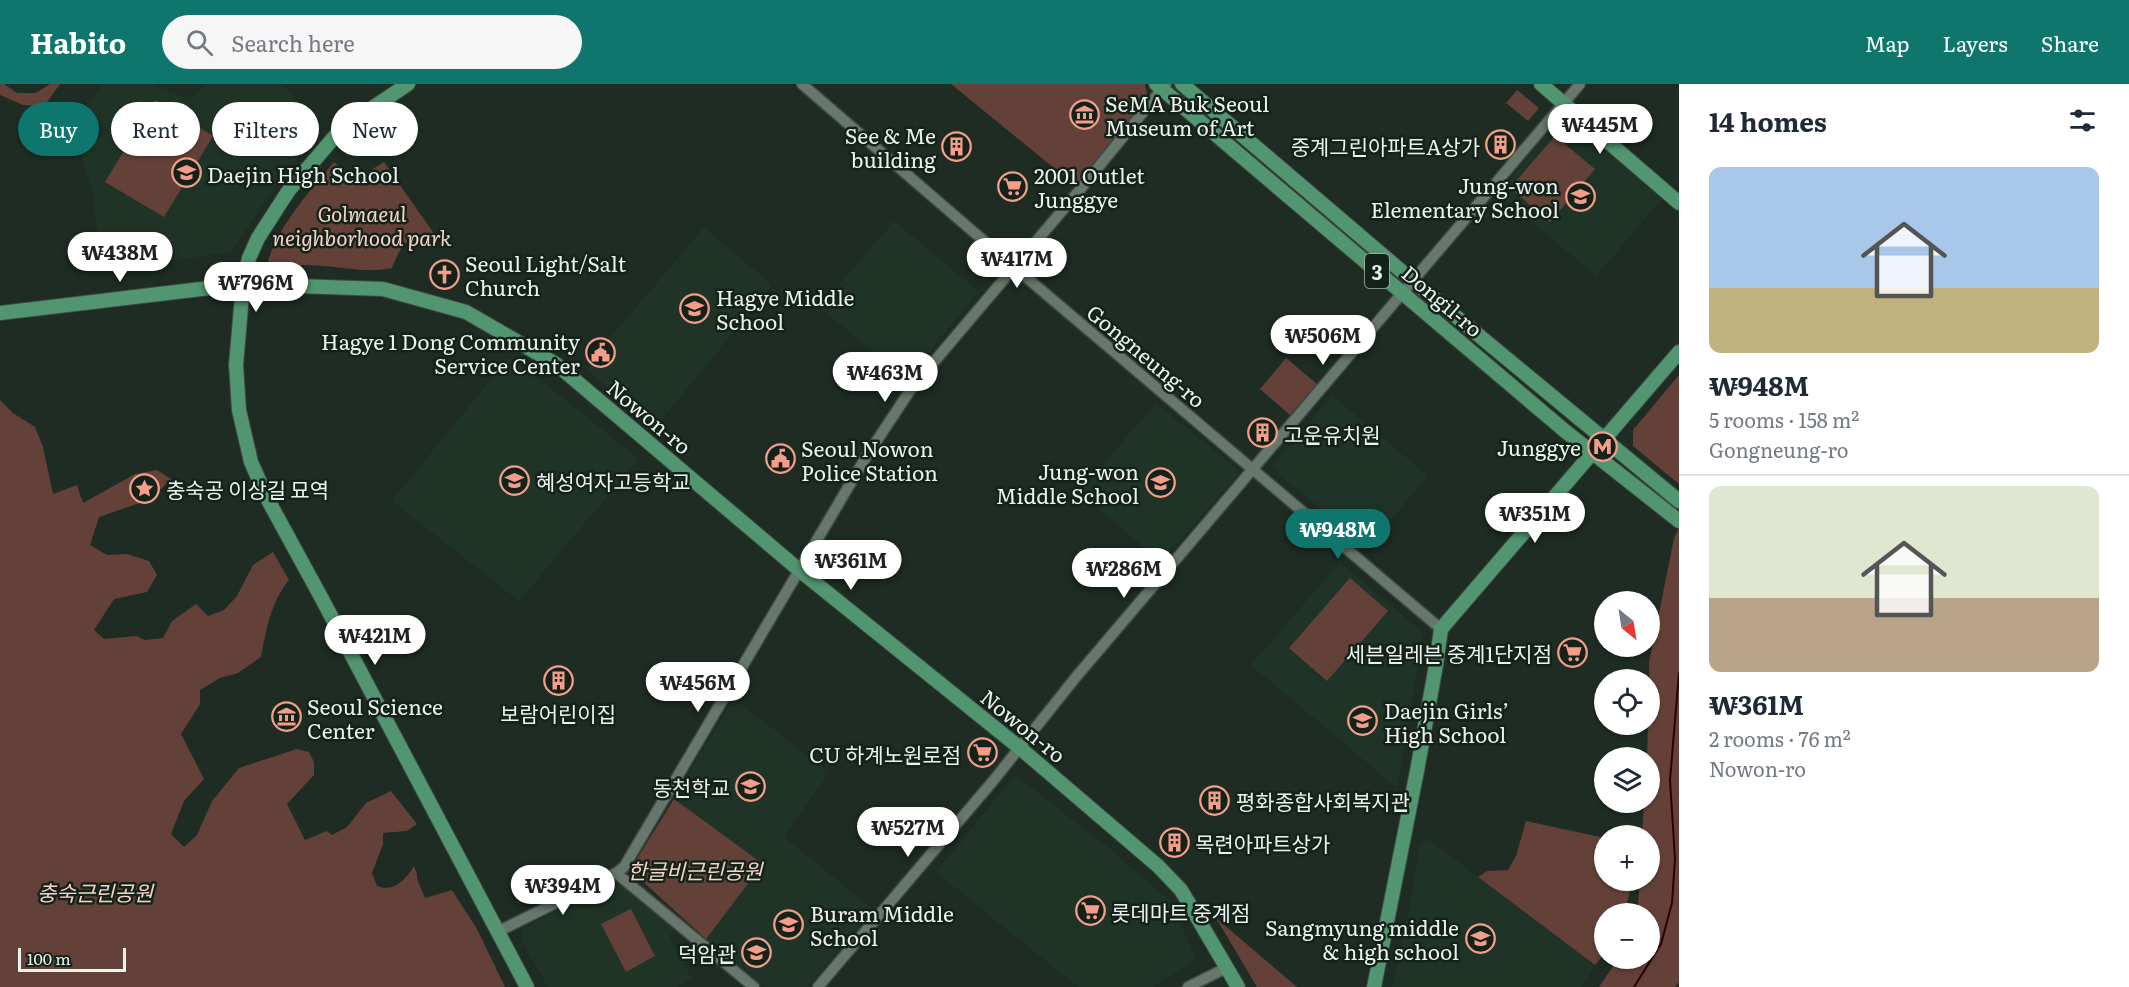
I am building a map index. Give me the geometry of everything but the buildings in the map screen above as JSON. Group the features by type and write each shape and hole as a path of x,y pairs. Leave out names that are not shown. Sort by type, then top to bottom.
{"main road":[{"path":"408,84 350,123 322,149 294,183 258,238 249,258 243,284 236,374 241,425 251,462 268,500 527,987"},
{"name":"Dongil-ro","path":"1182,84 1413,281 1679,501"},
{"path":"1540,84 1679,203"},
{"name":"Dongil-ro","path":"1161,86 1592,454 1679,521"},
{"name":"Nowon-ro","path":"0,314 243,284 383,289 466,312 556,364 798,569 1020,747 1176,884 1186,897 1238,987"},
{"path":"1374,987 1417,771 1441,629 1679,352"}],"street":[{"name":"Gongneung-ro","path":"802,84 1441,629"},
{"path":"818,987 1076,677 1580,84"},
{"path":"497,932 624,867 798,569 911,388 1015,268 1161,86"},
{"path":"616,873 754,987"},
{"path":"1188,987 1226,968"}],"shaded area":[{"name":"Daejin High School","path":"103,84 153,84 190,100 207,84 278,84 298,102 212,102 212,156 300,156 277,184 231,252 101,271 93,192 81,156 99,156 99,138 109,132 99,123 99,102 89,102"},
{"name":"Jung-won Elementary School","path":"1563,115 1662,199 1596,276 1498,193"},
{"path":"894,221 979,292 905,379 820,307"},
{"name":"Hagye Middle School","path":"704,227 772,285 655,428 585,368"},
{"name":"혜성여자고등학교","path":"508,358 531,372 639,459 519,601 392,501"},
{"path":"1332,395 1428,476 1367,547 1271,467"},
{"name":"Jung-won Middle School","path":"1156,403 1240,472 1161,562 1079,492"},
{"name":"Daejin Girls’ High School","path":"1340,562 1423,633 1397,788 1251,665"},
{"path":"733,698 829,772 784,837 873,909 807,987 764,987 706,939 763,864 674,799"},
{"path":"1015,775 1109,848 1170,901 1197,960 1153,987 1078,987 936,872"},
{"name":"Sangmyung middle & high school","path":"1429,840 1594,964 1581,987 1392,987 1409,910 1420,842"},
{"path":"622,885 675,927 669,936 692,979 677,987 548,987 520,938 522,929 605,886"}],"green space":[{"path":"0,84 4,84 17,93 36,93 50,84 60,84 47,102 18,103 0,95"},
{"path":"951,84 1145,84 1148,98 1080,184 1071,182"},
{"path":"1517,90 1539,108 1528,121 1506,103"},
{"path":"200,128 212,135 212,138 164,217 105,182 121,156 200,156"},
{"path":"1555,136 1595,169 1550,222 1510,188"},
{"name":"Golmaeul neighborhood park","path":"334,162 355,180 384,162 435,235 426,235 407,242 392,268 367,270 267,264 272,249 287,223"},
{"path":"1286,358 1317,384 1290,415 1260,389"},
{"path":"1679,375 1679,484 1633,446 1633,430"},
{"name":"충숙근린공원","path":"0,400 13,413 35,427 43,447 53,494 77,485 83,503 135,474 157,470 171,479 151,499 99,517 90,545 107,555 127,554 149,561 157,575 147,592 114,599 94,630 104,639 136,636 145,640 163,638 172,621 196,604 208,616 224,610 237,596 253,565 273,552 289,580 274,607 261,657 238,673 220,678 200,690 200,704 181,734 204,779 184,801 171,834 184,847 197,835 212,801 239,768 297,749 309,752 314,762 314,775 287,804 305,840 327,831 332,835 347,827 366,803 391,791 417,824 407,831 383,833 383,844 372,873 377,886 389,888 399,884 414,866 425,898 452,890 477,929 505,987 0,987"},
{"path":"1679,528 1679,982 1675,987 1599,987 1611,969 1660,969 1660,903 1638,903 1639,891 1660,891 1660,825 1643,825 1643,813 1660,813 1660,747 1647,747 1648,735 1660,735 1660,669 1649,669 1649,663 1650,657 1660,657 1660,608 1674,538"},
{"path":"1350,578 1388,611 1327,681 1289,648"},
{"name":"한글비근린공원","path":"674,799 763,864 706,939 630,870"},
{"path":"1526,821 1594,836 1594,891 1630,891 1627,903 1594,903 1594,964 1478,877 1487,871 1508,870 1516,856"},
{"path":"631,909 655,956 626,972 601,924"},
{"path":"1216,918 1297,987 1257,987"}],"waterway":[{"path":"1634,987 1661,944 1672,903 1675,859 1670,780 1679,673"}],"place":[{"name":"SeMA Buk Seoul Museum of Art","path":"1084,114"},
{"name":"중계그린아파트A상가","path":"1501,145"},
{"name":"See & Me building","path":"957,146"},
{"name":"Daejin High School","path":"186,173"},
{"name":"2001 Outlet Junggye","path":"1013,186"},
{"name":"Jung-won Elementary School","path":"1580,196"},
{"name":"Seoul Light/Salt Church","path":"444,274"},
{"name":"Hagye Middle School","path":"695,308"},
{"name":"Hagye 1 Dong Community Service Center","path":"601,352"},
{"name":"고운유치원","path":"1263,433"},
{"name":"Junggye","path":"1602,446"},
{"name":"Seoul Nowon Police Station","path":"780,459"},
{"name":"혜성여자고등학교","path":"515,480"},
{"name":"Jung-won Middle School","path":"1160,482"},
{"name":"충숙공 이상길 묘역","path":"145,488"},
{"name":"세븐일레븐 중계1단지점","path":"1573,652"},
{"name":"보람어린이집","path":"558,681"},
{"name":"Seoul Science Center","path":"286,717"},
{"name":"Daejin Girls’ High School","path":"1363,721"},
{"name":"CU 하계노원로점","path":"982,753"},
{"name":"동천학교","path":"751,786"},
{"name":"평화종합사회복지관","path":"1215,800"},
{"name":"목련아파트상가","path":"1174,842"},
{"name":"롯데마트 중계점","path":"1090,911"},
{"name":"Buram Middle School","path":"789,924"},
{"name":"Sangmyung middle & high school","path":"1480,938"},
{"name":"덕암관","path":"757,952"}]}
